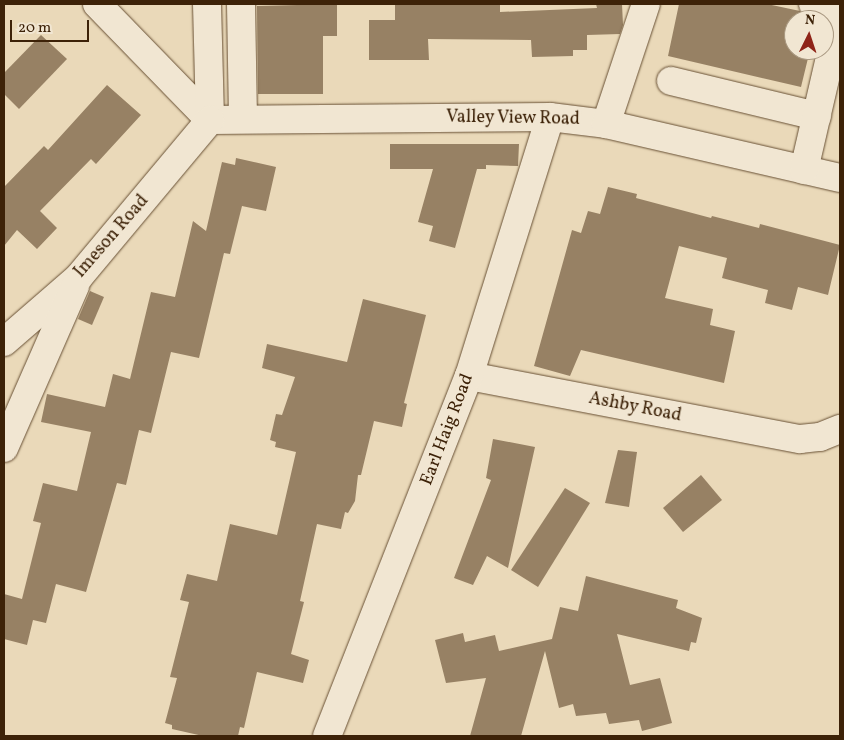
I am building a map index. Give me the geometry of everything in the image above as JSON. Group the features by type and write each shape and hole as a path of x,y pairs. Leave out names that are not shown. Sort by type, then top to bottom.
{"street":[{"path":"98,4 210,120"},
{"path":"207,4 210,120"},
{"path":"241,4 242,119"},
{"path":"606,124 646,4"},
{"path":"812,4 840,10"},
{"path":"804,170 840,14"},
{"path":"671,81 817,116"},
{"name":"Valley View Road","path":"210,120 550,117 606,124 840,178"},
{"name":"Earl Haig Road","path":"327,736 470,376 550,117"},
{"name":"Imeson Road","path":"4,342 78,278 210,120"},
{"path":"4,448 78,278"},
{"name":"Ashby Road","path":"470,376 800,439 820,438 840,429"}],"building":[{"path":"337,4 337,36 323,36 323,94 258,94 257,6"},
{"path":"395,4 500,4 500,12 597,8 596,4 622,4 623,25 620,34 587,35 587,50 573,50 573,56 532,57 531,40 428,39 429,60 369,60 369,20 395,20"},
{"path":"679,4 767,4 795,10 784,10 784,60 808,60 801,87 668,56"},
{"path":"41,35 67,59 19,109 4,94 4,73"},
{"path":"107,85 141,115 96,164 91,159 40,211 57,228 37,249 17,230 4,246 4,187 44,146 48,150"},
{"path":"390,144 519,144 518,166 486,165 486,169 477,169 455,248 429,241 433,226 418,222 433,169 390,169"},
{"path":"236,158 276,167 266,211 242,206 230,254 224,253 199,358 171,352 151,433 139,430 126,485 117,483 86,592 56,584 46,623 33,620 27,645 4,639 4,594 22,599 41,523 33,521 43,483 77,491 91,432 41,422 47,394 105,407 113,374 130,379 151,292 175,297 193,221 206,231 222,162 235,165"},
{"path":"608,187 637,194 636,198 711,218 712,216 759,228 760,224 840,245 828,295 798,287 792,310 765,303 768,290 722,278 727,258 679,246 665,298 713,309 710,325 735,331 724,383 581,350 570,376 534,366 572,230 581,233 588,211 600,214"},
{"path":"90,291 104,297 92,325 78,319"},
{"path":"363,299 426,315 404,403 407,404 402,427 374,421 361,475 358,475 355,501 348,513 345,512 341,529 317,524 300,601 304,602 291,654 309,660 303,683 257,672 244,728 240,727 238,736 203,736 172,729 172,725 165,723 177,678 170,677 189,602 180,600 187,574 217,581 230,524 277,535 296,452 275,447 276,442 270,440 276,414 282,415 295,377 262,368 267,344 347,362"},
{"path":"493,439 535,447 508,568 487,556 473,585 454,578 491,480 486,478"},
{"path":"618,450 637,452 629,507 605,503"},
{"path":"701,475 722,500 683,532 663,508"},
{"path":"565,488 590,503 538,587 511,570"},
{"path":"586,576 678,600 676,608 702,618 696,643 691,642 689,651 617,634 630,685 660,678 672,723 642,731 639,720 609,724 606,713 576,716 573,704 559,708 545,651 521,736 470,736 486,678 446,683 435,640 463,633 465,642 495,635 499,651 552,639 560,607 578,611"}]}
